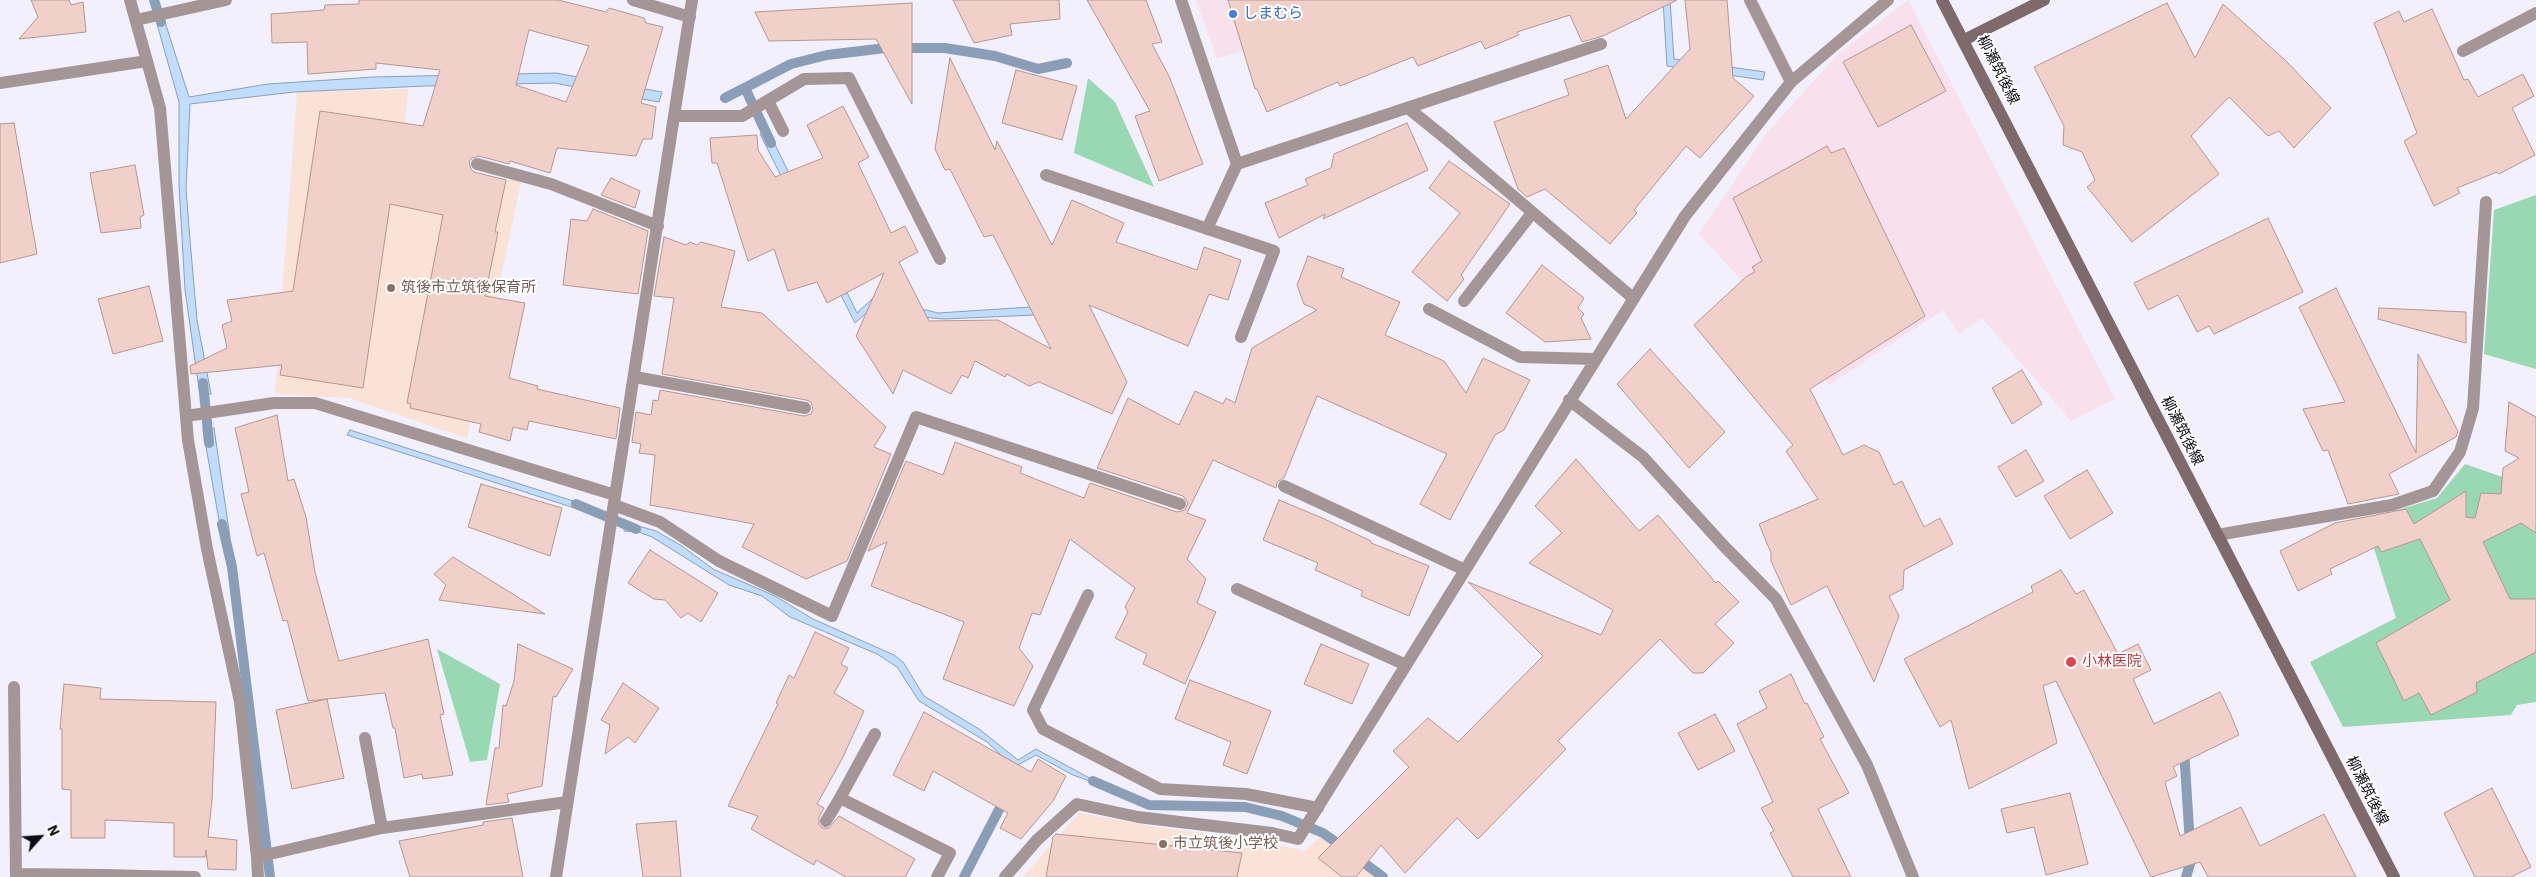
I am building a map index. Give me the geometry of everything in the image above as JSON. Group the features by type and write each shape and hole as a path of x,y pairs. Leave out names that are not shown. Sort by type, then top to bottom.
{"main road":[{"name":"柳瀬筑後線","path":"1942,0 2394,877"},
{"path":"1964,40 2044,0"}],"street":[{"path":"130,0 160,108 186,416 207,549 240,702 258,877"},
{"path":"136,20 226,0"},
{"path":"634,0 690,17"},
{"path":"556,877 692,0"},
{"path":"1181,0 1237,164 1207,229"},
{"path":"1750,0 1791,82"},
{"path":"1005,877 1036,840 1077,804 1138,817 1272,833 1298,839 1684,216 1791,82 1888,0"},
{"path":"2463,51 2536,13"},
{"path":"1237,164 1601,44"},
{"path":"0,83 147,61"},
{"path":"675,116 742,116 804,80 849,78 940,259"},
{"path":"768,102 783,131"},
{"path":"1408,108 1633,298"},
{"path":"477,164 551,184 658,226"},
{"path":"1046,175 1274,251 1241,337"},
{"path":"2217,535 2392,505 2434,491 2460,452 2473,408 2486,202"},
{"path":"1464,301 1532,213"},
{"path":"1429,309 1520,357 1595,359"},
{"path":"635,377 805,408"},
{"path":"1569,400 1643,457 1723,545 1776,599 1867,765 1913,877"},
{"path":"186,416 274,403 315,404 614,500 660,522 718,561 832,616 916,417 1180,504"},
{"path":"1284,486 1465,570"},
{"path":"1237,589 1406,664"},
{"path":"1088,596 1033,710 1043,729 1160,789 1246,794 1318,808"},
{"path":"14,687 16,876 195,877"},
{"path":"826,821 875,734"},
{"path":"365,738 382,828"},
{"path":"840,798 950,853 937,877"},
{"path":"257,857 382,828 567,802"}],"shaded area":[{"path":"1196,0 1392,0 1217,59"},
{"path":"1908,0 2115,399 2071,421 1982,318 1959,334 1943,310 1829,385 1793,336 1699,234 1766,134 1838,54"},
{"name":"筑後市立筑後保育所","path":"408,89 402,157 521,182 467,438 349,398 275,394 297,92"},
{"name":"市立筑後小学校","path":"1079,813 1161,828 1246,838 1305,851 1320,837 1376,877 1023,877"}],"green space":[{"path":"1088,78 1115,102 1154,187 1074,153"},
{"path":"2536,195 2536,369 2484,354 2494,210"},
{"path":"2465,464 2525,485 2536,480 2536,702 2517,705 2511,715 2343,727 2310,662 2396,618 2365,520 2437,498"},
{"path":"437,649 500,684 487,760 470,762"}],"water":[{"path":"1663,0 1670,0 1674,59 1765,72 1763,80 1667,66"},
{"path":"165,22 189,97 268,84 374,77 556,73 662,92 659,102 554,83 425,86 294,92 190,104 186,189 197,320 211,394 200,396 185,290 179,185 179,102 157,24"},
{"path":"768,130 857,313 874,297 938,313 1031,307 1035,315 944,319 922,317 877,304 855,323 760,134"},
{"path":"214,428 230,537 222,537 203,430"},
{"path":"350,430 589,506 587,512 347,435"},
{"path":"624,522 656,531 682,546 713,569 775,596 813,619 894,655 903,662 924,696 979,729 1018,760 1036,749 1106,787 1073,775 1036,755 1018,765 1002,756 987,742 919,701 897,667 877,654 790,617 762,596 729,585 652,537 639,532 624,531"}],"building":[{"path":"31,0 69,0 71,5 83,2 86,32 19,39 38,17"},
{"path":"359,0 558,0 606,12 609,8 644,18 646,23 663,27 641,103 656,107 652,139 643,139 636,156 557,148 550,173 510,161 509,164 479,156 472,158 469,162 474,172 506,180 495,232 498,232 485,296 525,303 509,378 538,386 537,389 620,408 616,439 529,421 527,430 513,427 510,441 479,432 481,424 410,408 411,404 407,403 443,215 390,204 363,388 280,375 282,365 191,374 190,366 227,348 222,325 232,321 227,300 293,291 320,111 423,126 440,70 376,63 376,69 308,74 307,42 272,43 271,14 324,10 325,5 359,4","holes":["529,30 589,46 566,102 516,85"]},
{"path":"953,0 1059,0 1060,19 1010,24 1012,35 974,43"},
{"path":"1087,0 1146,0 1162,42 1152,44 1169,76 1203,164 1159,181 1135,116 1150,111"},
{"path":"1228,0 1677,0 1603,36 1582,42 1570,15 1517,32 1519,35 1485,49 1481,41 1418,66 1413,57 1340,86 1338,82 1267,112 1257,89 1255,89"},
{"path":"1685,0 1727,0 1733,78 1754,96 1700,158 1686,146 1634,210 1637,213 1610,244 1545,189 1527,197 1518,189 1494,122 1569,95 1564,80 1608,65 1626,119 1690,49"},
{"path":"912,3 912,104 876,39 769,41 755,12"},
{"path":"2167,3 2195,58 2223,4 2286,61 2331,108 2294,148 2279,131 2268,136 2229,97 2191,136 2219,174 2132,242 2087,187 2095,180 2082,152 2063,145 2064,126 2034,67"},
{"path":"2432,9 2464,80 2468,79 2478,97 2523,74 2534,96 2512,108 2535,155 2499,174 2497,172 2457,188 2460,193 2434,206 2404,141 2417,133 2374,23 2399,11 2404,22"},
{"path":"1911,25 1946,91 1878,127 1843,62"},
{"path":"950,58 995,150 997,141 1052,245 1072,200 1124,223 1116,242 1197,270 1204,247 1241,260 1228,300 1209,294 1188,346 1089,305 1127,382 1112,414 1039,382 1029,386 1007,374 1005,377 975,361 968,378 962,375 951,394 903,370 893,394 856,336 884,273 827,303 817,282 788,291 774,249 748,261 717,163 712,163 710,138 757,135 758,150 775,177 823,158 807,125 843,106 869,157 858,163 891,233 905,226 918,252 899,262 929,321 998,320 1051,349 993,235 984,237 950,169 945,170 935,149"},
{"path":"1016,70 1077,86 1062,140 1002,123"},
{"path":"14,123 37,254 0,263 0,124"},
{"path":"1407,123 1428,170 1323,219 1325,214 1279,238 1265,203 1308,185 1305,179 1331,168 1334,154"},
{"path":"1827,146 1831,153 1844,148 1925,316 1810,389 1843,455 1864,445 1879,452 1894,485 1902,481 1924,527 1940,518 1953,544 1904,570 1903,589 1889,596 1899,616 1874,682 1827,586 1791,605 1771,561 1771,553 1759,524 1818,499 1786,451 1793,445 1694,325 1747,276 1755,272 1752,267 1762,261 1733,198"},
{"path":"1449,161 1510,204 1461,275 1464,279 1447,301 1412,272 1460,213 1429,188"},
{"path":"135,165 144,215 140,217 141,228 101,233 90,173"},
{"path":"611,178 640,191 635,208 601,195"},
{"path":"593,209 648,231 638,294 563,285 571,219 587,221"},
{"path":"2268,218 2303,292 2214,334 2209,326 2197,332 2178,295 2148,310 2134,283"},
{"path":"664,237 686,245 690,242 697,245 701,242 735,251 721,307 762,313 886,427 874,447 891,454 847,561 806,579 742,547 754,524 650,505 655,455 639,453 641,444 632,442 636,412 651,415 653,400 658,401 660,390 804,416 811,414 813,409 811,402 806,400 662,374 674,298 654,296"},
{"path":"1308,256 1344,269 1341,277 1400,302 1385,335 1444,361 1466,393 1483,358 1530,380 1504,430 1495,435 1450,520 1420,504 1447,454 1317,396 1284,478 1277,482 1276,488 1213,460 1187,513 1206,520 1187,559 1206,579 1197,603 1216,612 1185,684 1143,664 1147,654 1115,638 1128,612 1125,607 1135,588 1070,539 1040,615 1032,613 1019,648 1033,666 1014,706 943,679 964,622 871,586 887,542 868,551 906,461 943,475 955,442 1022,467 1020,473 1084,498 1090,483 1177,512 1185,510 1188,503 1183,496 1097,468 1128,398 1179,425 1195,391 1223,404 1226,398 1235,403 1252,348 1317,310 1304,304 1297,285"},
{"path":"1542,265 1584,298 1578,308 1584,314 1581,318 1591,339 1545,342 1506,313"},
{"path":"149,286 163,341 113,354 98,299"},
{"path":"2336,288 2416,453 2418,354 2458,431 2456,437 2389,474 2399,494 2348,504 2328,450 2323,451 2303,409 2345,402 2299,307"},
{"path":"2379,308 2466,312 2466,343 2378,319"},
{"path":"1650,349 1725,432 1689,468 1617,384"},
{"path":"2022,370 2042,404 2012,424 1992,388"},
{"path":"2509,402 2536,417 2536,533 2521,523 2483,542 2510,599 2536,599 2536,652 2476,683 2477,692 2431,715 2419,693 2404,701 2376,643 2450,600 2420,539 2381,552 2378,546 2330,569 2332,574 2298,591 2280,551 2335,523 2406,509 2414,524 2466,491 2466,517 2475,518 2481,493 2501,494 2503,468 2519,458 2505,451"},
{"path":"277,415 288,481 294,479 306,517 315,572 339,661 428,639 444,714 440,715 453,775 423,779 422,774 404,778 395,728 393,728 385,693 308,701 287,620 283,621 264,553 257,556 241,494 249,492 235,428"},
{"path":"2026,450 2044,481 2016,497 1998,467"},
{"path":"1576,459 1639,531 1658,515 1716,583 1718,581 1739,602 1715,624 1734,643 1703,673 1693,673 1660,639 1558,741 1566,749 1478,839 1457,818 1405,873 1381,845 1356,877 1342,877 1318,858 1409,767 1393,751 1428,718 1458,742 1543,656 1468,582 1601,635 1613,610 1529,563 1562,533 1535,506"},
{"path":"2087,470 2113,513 2070,539 2044,496"},
{"path":"481,484 562,508 550,556 468,527"},
{"path":"1279,500 1320,517 1371,541 1371,543 1429,566 1409,616 1361,596 1363,591 1315,570 1318,563 1263,540"},
{"path":"650,550 718,593 701,622 688,613 681,618 665,600 654,599 628,583"},
{"path":"453,557 545,614 439,600 446,585 434,574"},
{"path":"2061,570 2076,594 2084,590 2118,654 2138,644 2151,670 2133,679 2154,724 2220,692 2230,713 2239,735 2173,767 2177,776 2165,782 2180,836 2241,807 2260,846 2324,814 2356,877 2208,877 2200,862 2151,877 2056,681 2043,686 2057,743 1969,789 1951,720 1940,727 1904,659 2033,592 2031,586"},
{"path":"815,632 849,648 841,664 848,668 834,693 864,711 842,759 817,804 824,808 819,817 819,824 822,828 829,828 839,816 915,859 905,877 846,877 816,860 814,865 751,829 758,816 728,806 778,704 776,703 789,675 794,678"},
{"path":"518,644 573,669 556,697 553,696 542,786 507,794 509,802 486,805 495,748 499,748 503,705 506,706 514,681"},
{"path":"1321,644 1369,664 1352,704 1304,684"},
{"path":"1791,674 1805,704 1807,703 1824,737 1820,739 1849,793 1818,809 1851,877 1793,877 1770,833 1774,831 1761,808 1773,802 1737,724 1767,708 1759,691"},
{"path":"1190,680 1271,711 1247,774 1223,765 1231,742 1175,719"},
{"path":"623,683 659,708 635,743 628,737 605,754 610,725 601,720"},
{"path":"64,684 101,688 100,699 216,702 212,800 208,837 237,840 236,870 208,869 206,850 205,857 174,857 174,823 105,820 105,838 71,838 71,790 62,789 62,729 60,729"},
{"path":"327,699 344,778 292,789 276,710"},
{"path":"924,712 1031,772 1038,759 1066,776 1053,801 1021,839 1000,828 1008,813 933,771 924,791 893,775"},
{"path":"1715,714 1735,751 1698,770 1678,733"},
{"path":"2492,788 2531,867 2511,877 2475,877 2444,813"},
{"path":"2070,793 2088,864 2046,875 2034,827 2007,833 2001,809"},
{"path":"512,818 523,877 410,877 399,841 483,825 483,822"},
{"path":"676,821 681,877 643,877 636,824"},
{"path":"1056,834 1242,853 1237,877 1046,877 1053,837"}],"waterway":[{"path":"154,0 161,22"},
{"path":"725,98 791,64 827,55 886,48 945,48 995,56 1038,69 1067,63"},
{"path":"745,88 771,143"},
{"path":"203,383 209,443"},
{"path":"576,504 636,529"},
{"path":"222,524 232,567 270,877"},
{"path":"2184,749 2191,861 2186,877"},
{"path":"1093,781 1149,805 1245,807 1282,816 1323,833 1344,848"},
{"path":"964,877 1005,798"},
{"path":"1356,857 1383,877"}],"place":[{"name":"しまむら","path":"1233,14"},
{"name":"筑後市立筑後保育所","path":"391,288"},
{"name":"小林医院","path":"2071,662"},
{"name":"市立筑後小学校","path":"1163,844"}]}
